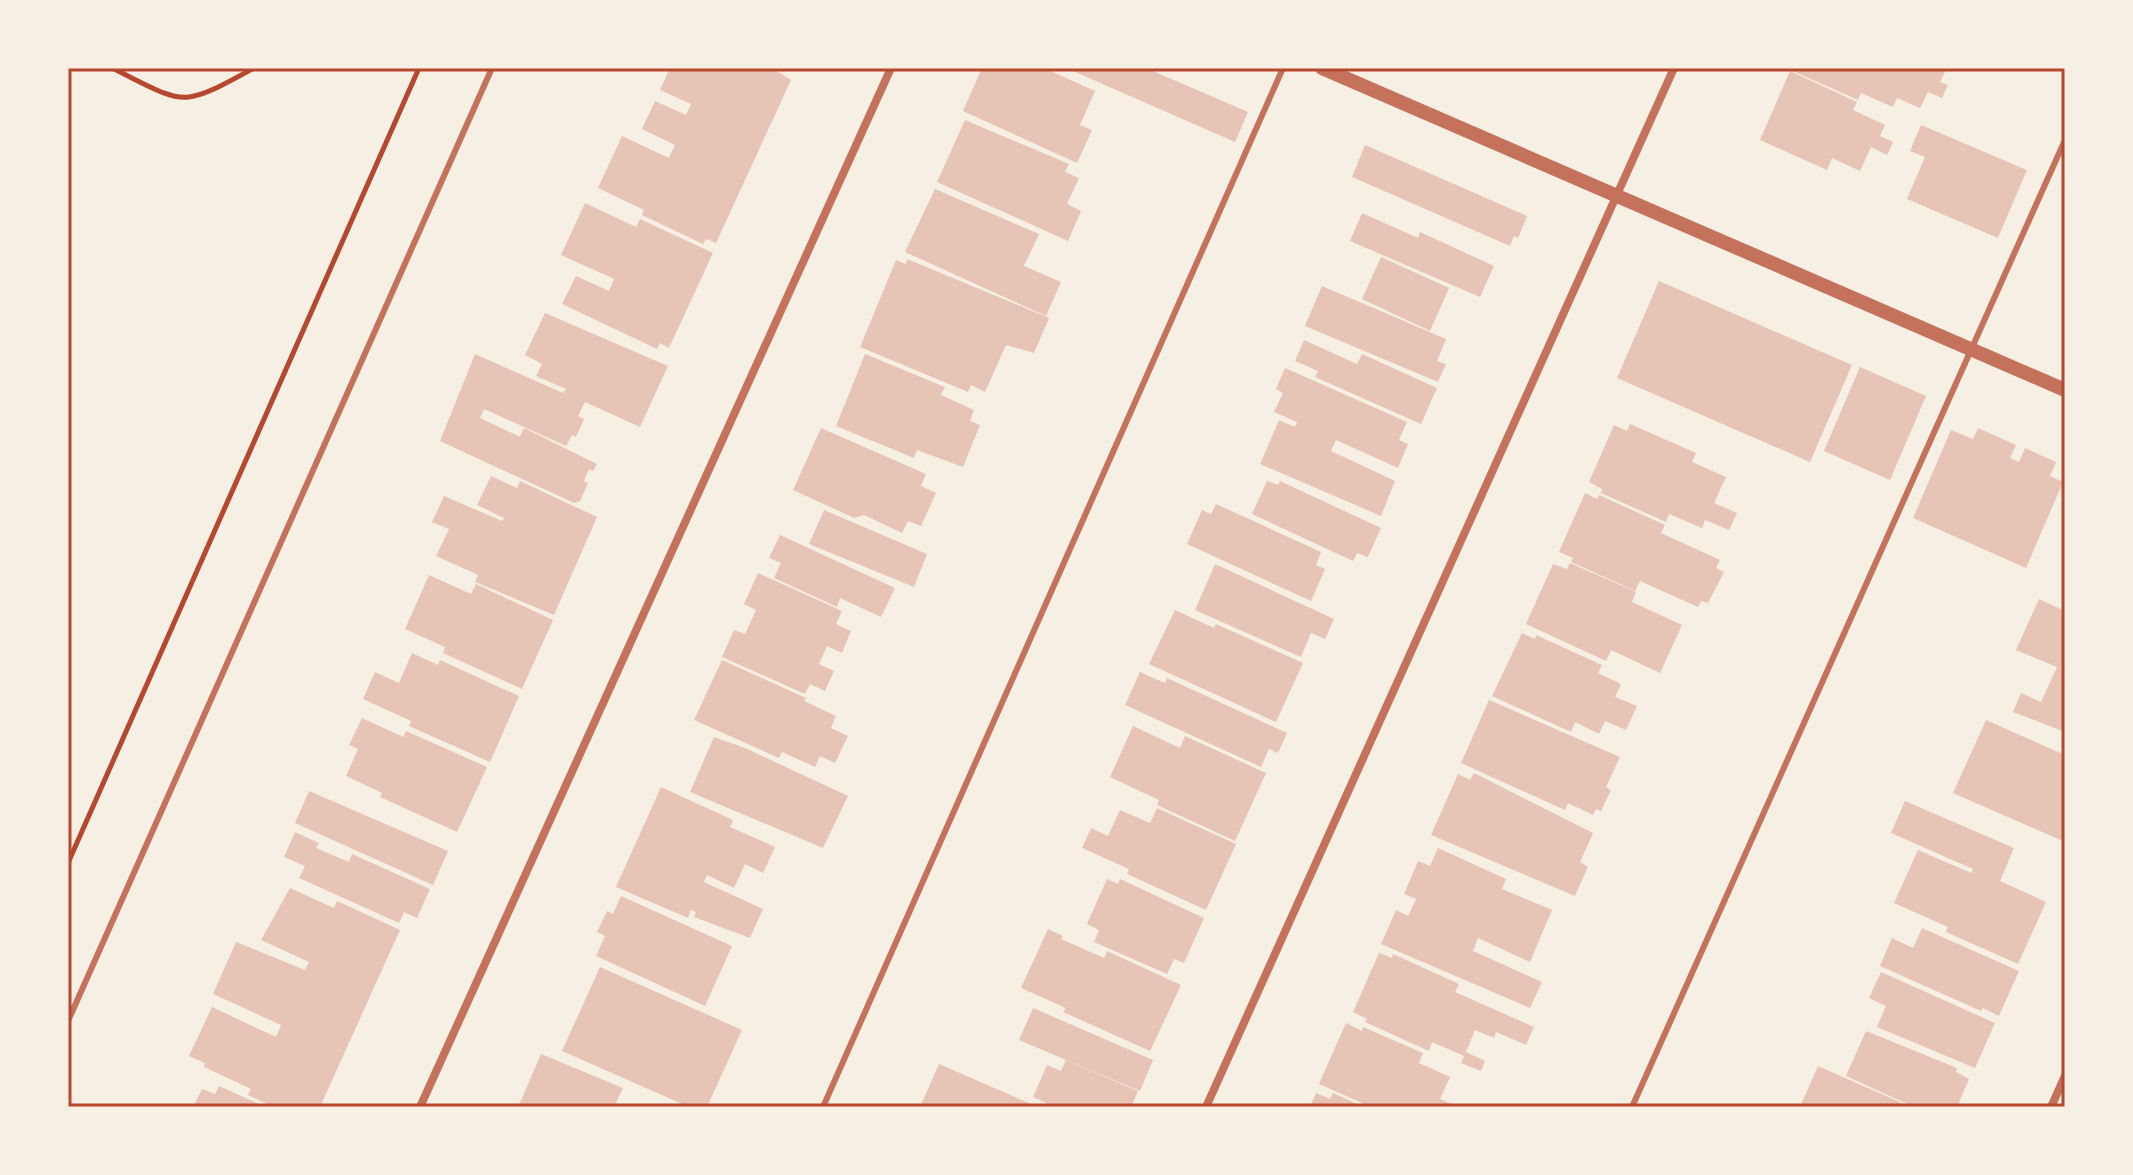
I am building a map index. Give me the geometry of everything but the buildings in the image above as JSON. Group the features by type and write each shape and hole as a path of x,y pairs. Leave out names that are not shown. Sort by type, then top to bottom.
{"street":[{"path":"420,1107 891,68"},
{"path":"1322,68 2065,390"},
{"path":"1206,1107 1674,68"},
{"path":"2051,1107 2065,1076"}],"lane":[{"path":"68,1021 492,68"},
{"path":"823,1107 1283,68"},
{"path":"1632,1107 2065,140"}],"path":[{"path":"112,68 175,99 191,99 254,68"},
{"path":"68,863 419,68"}]}
